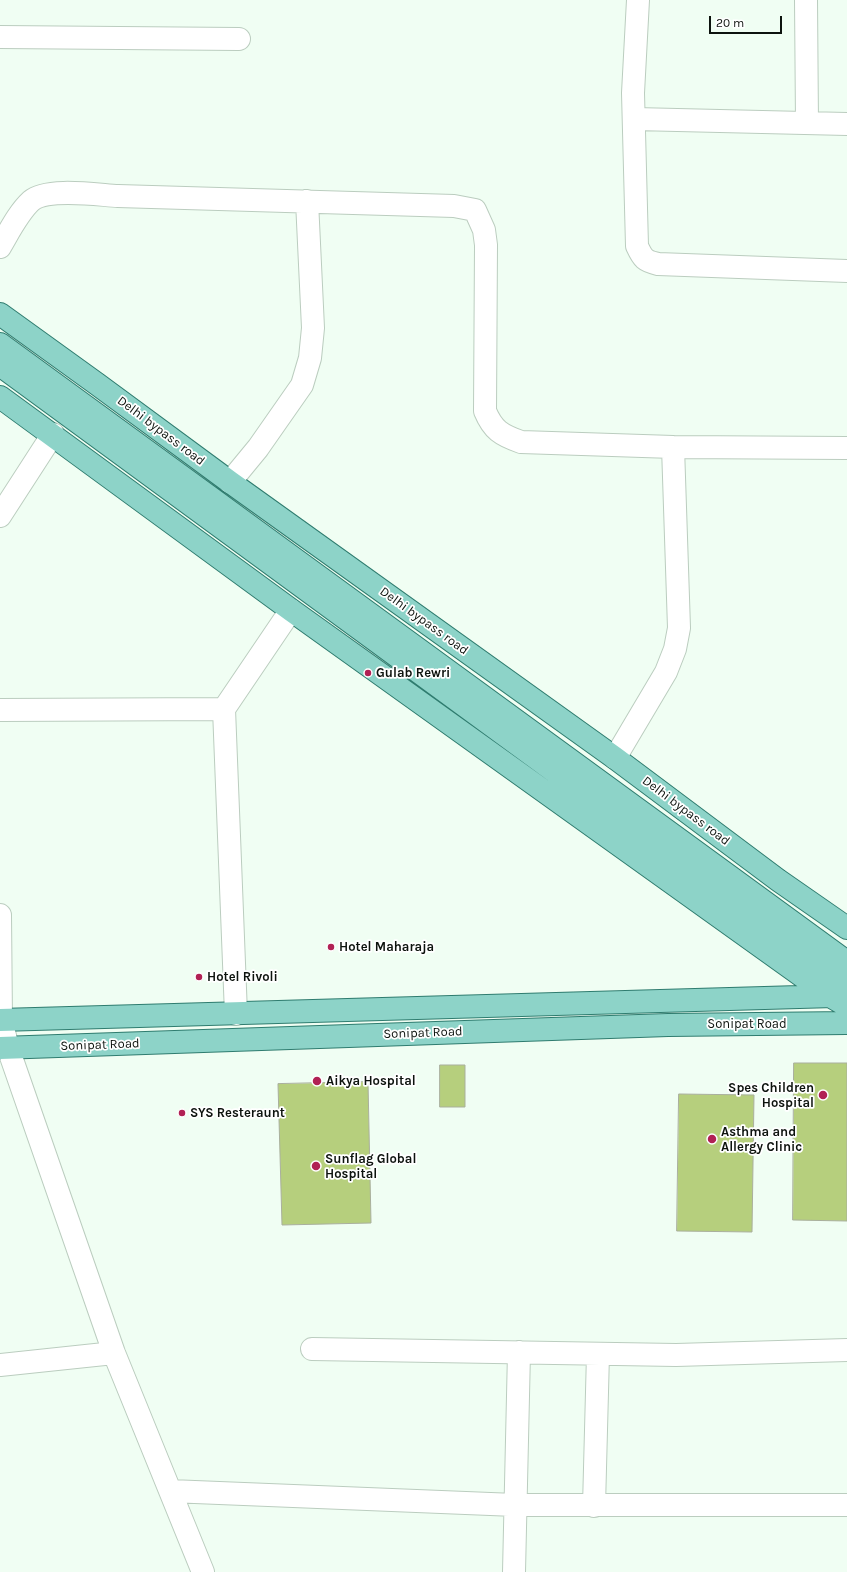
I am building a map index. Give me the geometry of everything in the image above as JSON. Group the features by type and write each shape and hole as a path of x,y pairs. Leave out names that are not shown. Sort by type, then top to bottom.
{"main road":[{"name":"Delhi bypass road","path":"0,314 230,482 615,758 778,880 847,928"},
{"path":"0,344 63,401 843,996"},
{"path":"0,365 63,401 847,962"},
{"path":"0,397 53,434 291,610 843,996"},
{"name":"Sonipat Road","path":"1,1020 843,996"},
{"name":"Sonipat Road","path":"4,1048 668,1025 847,1023"}],"street":[{"path":"638,0 633,93 635,119 637,246 641,256 647,262 658,264 847,271"},
{"path":"806,0 807,124"},
{"path":"0,37 239,39"},
{"path":"635,119 847,124"},
{"path":"0,247 18,218 32,201 47,194 76,193 118,196 454,206 475,210 484,230 486,245 485,411 496,430 507,437 521,442 672,447 847,448"},
{"path":"230,482 258,448 302,385 310,358 313,328 308,201"},
{"path":"0,516 53,434"},
{"path":"615,758 666,672 675,649 679,628 672,447"},
{"path":"236,1014 224,709 291,610"},
{"path":"0,710 224,709"},
{"path":"0,915 1,1020 4,1048 114,1353 203,1572"},
{"path":"312,1349 676,1355 847,1350"},
{"path":"514,1572 519,1352"},
{"path":"0,1365 114,1353"},
{"path":"594,1506 598,1354"},
{"path":"170,1491 515,1505 847,1505"}],"building":[{"path":"794,1063 847,1063 847,1221 793,1220"},
{"path":"440,1065 465,1065 465,1107 440,1107"},
{"path":"368,1082 371,1223 282,1225 278,1084"},
{"path":"679,1094 754,1095 752,1232 677,1231"}],"place":[{"name":"Gulab Rewri","path":"368,673"},
{"name":"Hotel Maharaja","path":"331,947"},
{"name":"Hotel Rivoli","path":"199,977"},
{"name":"Aikya Hospital","path":"317,1081"},
{"name":"Spes Children Hospital","path":"823,1095"},
{"name":"SYS Resteraunt","path":"182,1113"},
{"name":"Asthma and Allergy Clinic","path":"712,1139"},
{"name":"Sunflag Global Hospital","path":"316,1166"}]}
